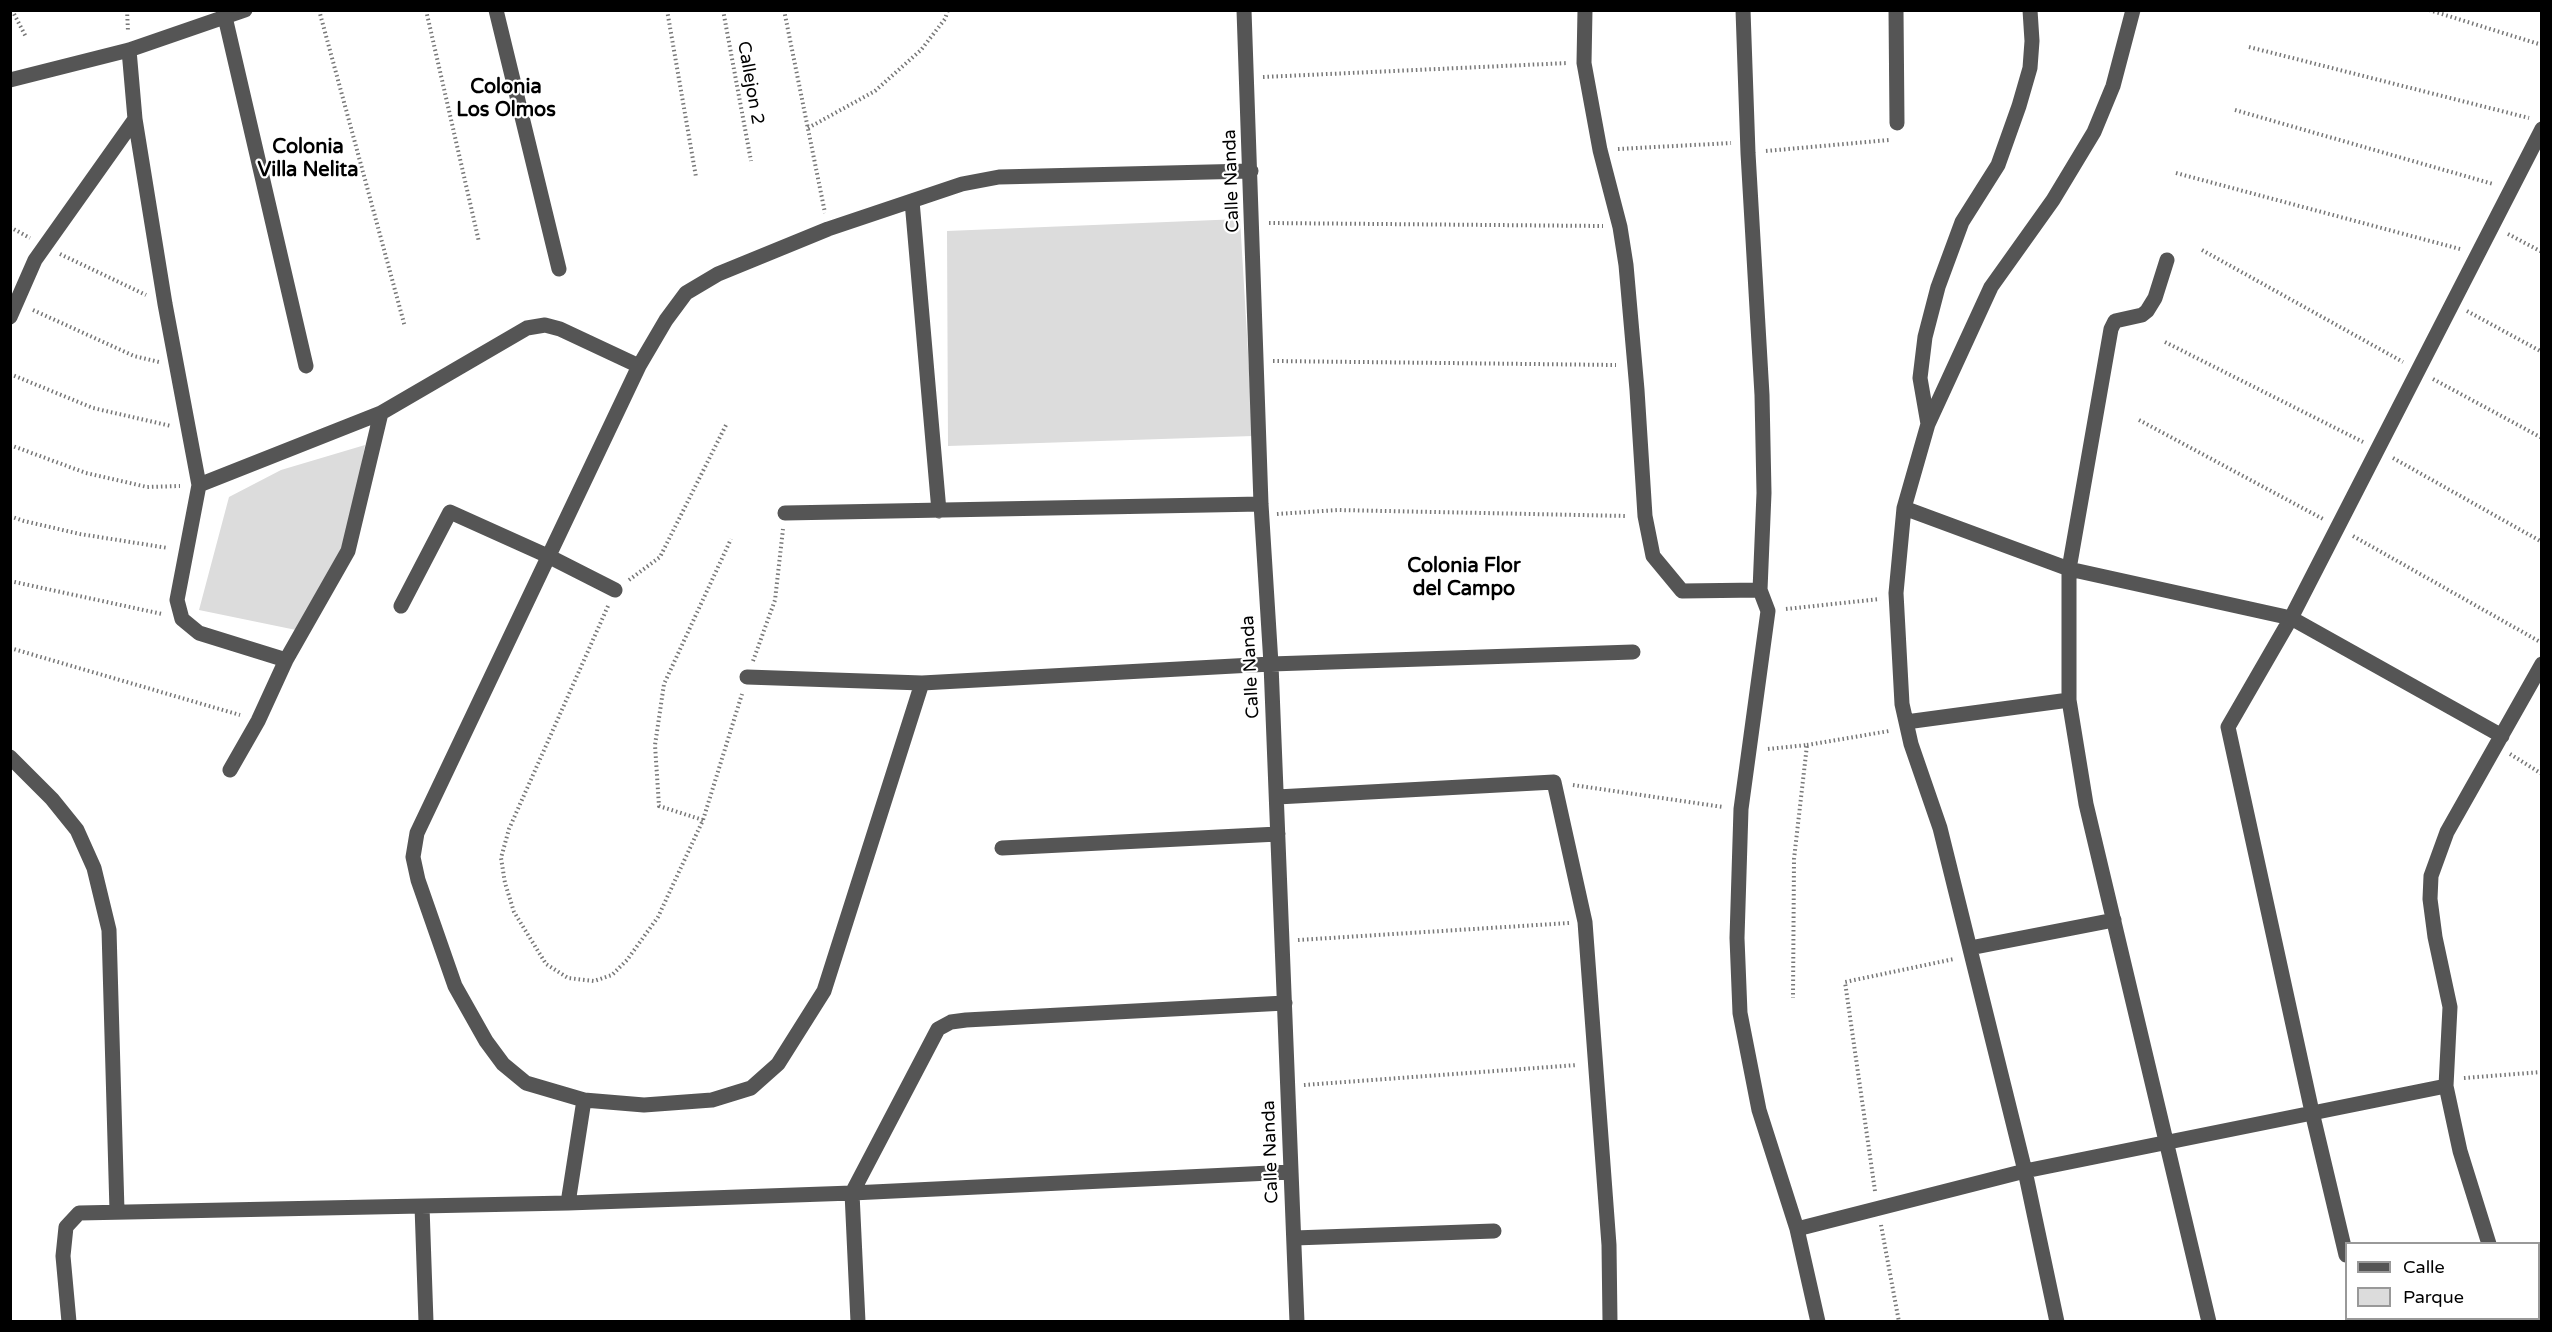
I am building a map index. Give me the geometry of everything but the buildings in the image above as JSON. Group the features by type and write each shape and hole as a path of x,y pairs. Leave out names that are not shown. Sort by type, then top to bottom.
{"street":[{"path":"10,80 129,50 245,10"},
{"path":"496,10 559,269"},
{"name":"Calle Nanda","path":"1244,10 1261,509 1277,797 1297,1322"},
{"path":"1585,10 1584,63 1600,150 1620,227 1635,365 1646,516 1653,556 1682,591 1760,590"},
{"path":"1743,10 1748,148 1762,395 1764,493 1760,590 1767,611 1741,809 1737,938 1740,1012 1759,1110 1797,1228 1818,1322"},
{"path":"1896,10 1897,123"},
{"path":"1928,424 1920,378 1925,337 1938,287 1962,222 1998,165 2019,106 2030,68 2032,41 2030,10"},
{"path":"2057,1322 2025,1171 1940,828 1911,744 1902,704 1896,598 1904,508 1928,424 1991,286 2053,200 2094,132 2113,86 2133,10"},
{"path":"225,17 306,366"},
{"path":"129,50 135,119 165,304 199,485 177,600 182,619 199,633 286,660"},
{"path":"10,317 35,260 135,119"},
{"path":"2345,1251 2312,1112 2228,726 2291,618 2453,303 2511,189 2536,124"},
{"path":"922,683 824,991 778,1064 751,1088 712,1100 644,1105 584,1100 526,1083 503,1064 486,1041 455,986 418,880 413,857 417,833 639,366 666,320 686,293 718,274 828,229 962,184 999,177 1251,171"},
{"path":"912,201 939,511"},
{"path":"2167,260 2155,298 2147,311 2142,315 2115,321 2111,329 2069,569 2069,700 2086,804 2210,1322"},
{"path":"199,485 381,412 527,328 545,325 560,329 639,366"},
{"path":"231,770 258,721 286,660 348,551 381,412"},
{"path":"1904,508 2069,569 2291,618 2499,741"},
{"path":"785,513 1261,509"},
{"path":"401,606 450,512 550,557 615,590"},
{"path":"747,677 922,683 1271,664 1633,652"},
{"path":"2488,1242 2480,1222 2460,1151 2446,1082 2450,1007 2430,899 2432,876 2447,831 2541,664"},
{"path":"1907,725 2069,700"},
{"path":"10,757 52,799 77,830 94,868 109,930 117,1211"},
{"path":"1277,797 1554,782 1585,922 1609,1245 1610,1322"},
{"path":"1002,848 1278,834"},
{"path":"1971,952 2114,920"},
{"path":"858,1322 852,1193 938,1029 951,1022 1285,1003"},
{"path":"1797,1228 2025,1171 2446,1082"},
{"path":"568,1203 584,1100"},
{"path":"69,1322 63,1256 66,1227 79,1213 568,1203 852,1193 1291,1172"},
{"path":"422,1206 426,1322"},
{"path":"1294,1238 1494,1231"}],"path":[{"path":"12,10 26,38"},
{"path":"319,10 405,327"},
{"path":"426,10 478,243"},
{"path":"667,10 696,177"},
{"name":"Callejon 2","path":"723,10 751,161"},
{"path":"784,10 828,229"},
{"path":"808,128 875,91 921,50 945,19 948,10"},
{"path":"2429,10 2541,45"},
{"path":"2249,47 2536,124"},
{"path":"1248,77 1584,63"},
{"path":"2235,110 2511,189"},
{"path":"1600,150 1748,148 1889,140 1894,135 1897,123"},
{"path":"2176,172 2478,254"},
{"path":"1253,223 1620,227"},
{"path":"2492,226 2541,252"},
{"path":"10,227 165,304"},
{"path":"2202,250 2541,438"},
{"path":"17,302 134,356 177,366"},
{"path":"2453,303 2541,352"},
{"path":"2166,342 2378,449 2541,542"},
{"path":"1257,361 1635,365"},
{"path":"10,374 93,408 189,430"},
{"path":"2139,420 2338,527 2541,643"},
{"path":"727,423 660,557 615,590 510,829 501,858 505,883 514,912 546,964 568,978 594,981 612,975 627,960 658,917 703,820 747,677 775,600 785,513"},
{"path":"10,445 86,473 147,487 199,485"},
{"path":"1261,509 1646,516"},
{"path":"10,516 80,534 186,551"},
{"path":"703,820 659,806 655,745 664,684 730,539"},
{"path":"10,580 182,619"},
{"path":"1767,611 1896,598"},
{"path":"10,648 258,721"},
{"path":"1750,751 1807,745 1907,725"},
{"path":"2499,741 2541,774"},
{"path":"1793,998 1794,859 1807,745"},
{"path":"1554,782 1741,809"},
{"path":"1282,941 1585,922"},
{"path":"1899,1322 1878,1209 1845,982 1971,952"},
{"path":"1288,1086 1597,1063"},
{"path":"2446,1082 2541,1072"}],"green space":[{"path":"1240,219 1253,436 948,446 947,231"},
{"path":"365,445 347,544 301,631 199,610 229,497 281,470"}],"district":[{"name":"Colonia Los Olmos","path":"506,100"},
{"name":"Colonia Villa Nelita","path":"308,160"},
{"name":"Colonia Flor del Campo","path":"1464,578"}]}
